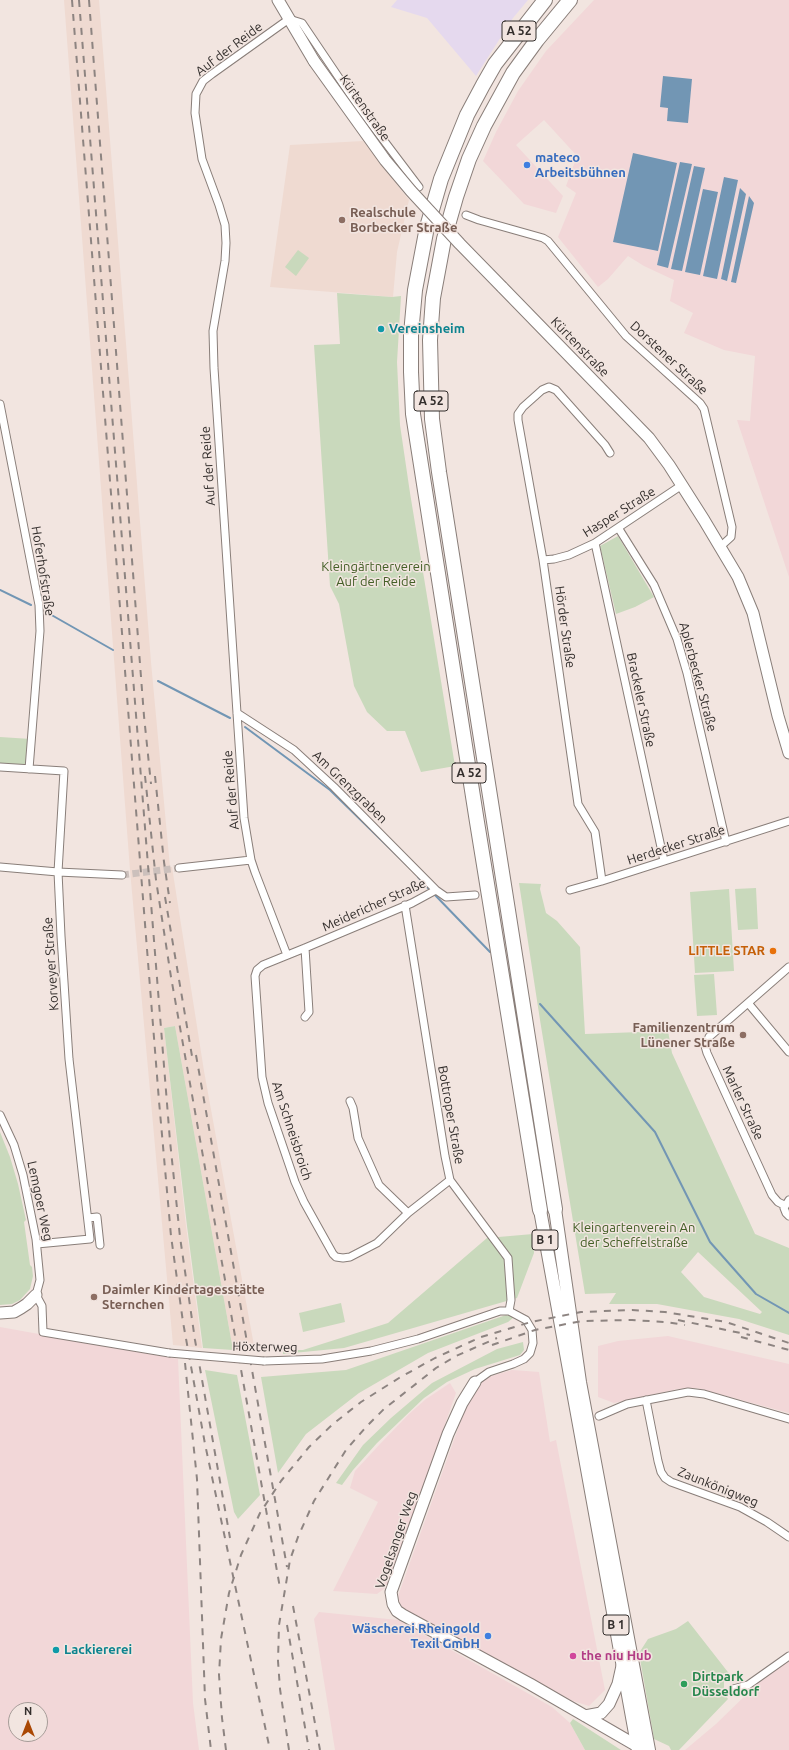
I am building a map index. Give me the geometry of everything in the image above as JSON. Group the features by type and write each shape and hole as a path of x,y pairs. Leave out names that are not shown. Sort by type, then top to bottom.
{"highway":[{"name":"A 52","path":"540,1210 413,414 411,334 415,290 426,233 441,179 467,115 482,85 499,58 545,0"},
{"name":"A 52","path":"555,1209 439,472 432,419 430,340 433,298 444,240 456,197 469,159 484,126 513,73 570,0"}],"main road":[{"name":"Kürtenstraße","path":"278,0 314,61 389,165 460,244 649,438 682,485 738,577 752,613 789,753"},
{"name":"B 1","path":"555,1209 582,1390 649,1750"},
{"name":"B 1","path":"540,1210 565,1354 640,1749"},
{"path":"0,1313 14,1312 18,1310 36,1295"},
{"name":"Vogelsanger Weg","path":"475,1382 462,1403 448,1434 391,1592 393,1604 397,1611 585,1716 640,1749"},
{"path":"585,1716 601,1713 609,1704 618,1684 623,1663"}],"street":[{"path":"289,19 302,23 368,121 419,187"},
{"name":"Auf der Reide","path":"287,955 272,920 251,860 244,818 214,368 213,331 225,261 225,225 202,160 194,113 196,94 203,81 289,19"},
{"name":"Dorstener Straße","path":"466,214 480,220 543,238 548,241 626,336 700,403 704,409 732,527 732,537 720,547"},
{"name":"Hörder Straße","path":"602,882 595,832 578,804 543,560 518,414 523,407 542,390 550,387 556,390 605,445 610,453"},
{"name":"Hoferhofstraße","path":"0,404 39,605 40,631 29,768"},
{"name":"Hasper Straße","path":"543,560 569,555 595,543 619,529 682,485"},
{"name":"Aplerbecker Straße","path":"619,529 654,585 677,640 687,673 726,842"},
{"name":"Brackeler Straße","path":"595,543 664,861"},
{"name":"Am Grenzgraben","path":"237,713 300,756 334,787 436,890"},
{"name":"Korveyer Straße","path":"0,767 64,771 58,872 61,936 69,1059 90,1239"},
{"name":"Herdecker Straße","path":"570,890 602,882 789,821"},
{"path":"179,868 251,860"},
{"path":"0,866 58,872 122,875"},
{"name":"Meidericher Straße","path":"287,955 405,905 436,890 446,897 475,895"},
{"name":"Bottroper Straße","path":"405,905 450,1180 508,1258 511,1300 509,1311"},
{"path":"305,1016 309,1012 306,948"},
{"name":"Am Schneisbroich","path":"287,955 263,965 257,970 255,976 262,1077 268,1103 295,1182 336,1257 350,1257 377,1243 408,1213"},
{"name":"Marler Straße","path":"789,967 709,1037 705,1046 772,1195 778,1202 787,1203 784,1211 789,1216"},
{"path":"748,1003 789,1052"},
{"path":"350,1101 353,1108 358,1138 379,1185 408,1213 450,1180"},
{"name":"Lemgoer Weg","path":"0,1115 14,1145 23,1175 37,1244 40,1280 36,1295"},
{"path":"37,1244 90,1239 100,1241 97,1217 88,1218"},
{"name":"Höxterweg","path":"36,1295 42,1306 43,1332 169,1353 264,1361 322,1359 371,1351 418,1339 500,1311 509,1311"},
{"name":"Vogelsanger Weg","path":"475,1382 488,1372 518,1362 530,1354 533,1343 532,1330 526,1320 509,1311"},
{"path":"599,1416 627,1404 680,1393 696,1393 781,1415 789,1419"},
{"name":"Zaunkönigweg","path":"646,1400 658,1461 661,1472 666,1478 671,1482 740,1507 767,1522 789,1537"},
{"path":"733,1689 748,1685 789,1656"}],"shaded area":[{"path":"64,0 99,0 151,662 170,867 172,867 204,1071 255,1351 233,1350 175,1026 164,1028 186,1226 202,1348 173,1345 130,870"},
{"path":"397,0 528,0 513,18 476,76 427,18 391,7"},
{"path":"594,0 789,0 789,577 737,420 750,421 755,356 724,350 684,333 693,313 670,301 674,280 644,266 628,256 608,279 598,287 558,237 576,193 566,186 577,156 544,120 516,145 563,196 556,213 524,204 483,161 496,132 518,91 546,51"},
{"name":"Realschule Borbecker Straße","path":"363,141 409,200 397,252 393,297 270,287 290,145"},
{"path":"0,1327 178,1359 193,1703 199,1750 0,1750"},
{"path":"668,1336 789,1364 789,1413 697,1388 678,1389 614,1403 598,1397 598,1346 618,1341"},
{"path":"512,1370 539,1372 550,1442 556,1440 605,1690 589,1706 573,1701 405,1611 401,1606 398,1596 469,1398 477,1385 488,1377"},
{"path":"450,1383 456,1393 388,1586 377,1594 333,1591 378,1502 350,1488 355,1471 409,1414 426,1399"},
{"path":"319,1612 398,1620 552,1707 570,1723 585,1750 335,1750 314,1619"},
{"path":"789,1657 789,1750 685,1750 716,1724 754,1687"}],"green space":[{"path":"298,250 309,258 296,276 285,267"},
{"name":"Kleingärtnerverein Auf der Reide","path":"337,293 392,297 401,296 397,362 400,425 455,766 421,772 405,731 387,731 367,712 354,686 339,604 330,586 314,345 340,344"},
{"path":"618,536 654,597 635,607 616,614 600,546"},
{"path":"0,737 31,739 29,769 0,767"},
{"name":"Kleingartenverein An der Scheffelstraße","path":"519,883 541,884 540,889 546,913 557,921 580,947 585,1034 668,1031 672,1053 755,1234 789,1248 789,1335 739,1319 657,1304 609,1304 616,1293 585,1294","holes":["698,1252 762,1312 760,1314 704,1297 681,1272"]},
{"path":"756,888 758,929 738,930 735,889"},
{"path":"729,889 734,971 695,973 690,892"},
{"path":"714,974 717,1015 697,1016 694,975"},
{"path":"175,1026 233,1350 203,1348 164,1028"},
{"path":"0,1132 10,1157 18,1184 26,1220 24,1222 33,1276 30,1289 20,1300 12,1304 0,1305"},
{"path":"533,1234 534,1253 517,1298 344,1348 283,1354 283,1350 303,1350 388,1323 487,1238"},
{"path":"341,1303 345,1322 303,1332 299,1313"},
{"path":"506,1315 514,1317 508,1322 428,1353 359,1393 306,1434 278,1473 261,1377 346,1370"},
{"path":"523,1342 524,1350 520,1355 475,1369 447,1382 424,1398 377,1443 342,1485 336,1483 363,1445 391,1418 432,1383 497,1349"},
{"path":"205,1370 237,1375 260,1495 238,1519 234,1512"},
{"name":"Dirtpark Düsseldorf","path":"688,1621 731,1676 724,1681 724,1693 728,1699 679,1750 671,1750 669,1746 654,1739 639,1653 648,1639 676,1629"},
{"path":"573,1719 621,1750 585,1750 570,1723"}],"water":[{"path":"663,76 692,79 688,123 667,121 668,108 660,107"},
{"path":"633,153 677,163 658,251 613,242"},
{"path":"680,162 692,164 668,268 657,265"},
{"path":"694,166 705,168 682,271 671,269"},
{"path":"724,177 738,180 717,279 703,276"},
{"path":"740,188 746,194 727,281 721,279"},
{"path":"703,189 718,192 700,275 685,272"},
{"path":"749,196 754,203 736,283 731,282"}],"waterway":[{"path":"0,590 31,605"},
{"path":"48,613 113,650"},
{"path":"158,681 230,718"},
{"path":"245,727 330,790 411,869"},
{"path":"418,877 428,888"},
{"path":"435,895 490,952"},
{"path":"540,1004 655,1132 710,1242 756,1294 789,1313"}],"tunnel":[{"path":"122,875 179,868"}],"railway":[{"path":"72,0 171,1236 183,1322 205,1444 270,1750"},
{"path":"79,0 170,1141 180,1237 195,1340 230,1538"},
{"path":"89,0 144,716 151,784"},
{"path":"145,776 156,880 171,977 280,1588"},
{"path":"155,776 170,903"},
{"path":"165,897 193,1062"},
{"path":"196,1055 287,1567"},
{"path":"226,1750 219,1675 221,1639 229,1593 241,1555 260,1513 281,1481 309,1447 333,1424 361,1402 399,1378 435,1358 481,1337 531,1322 581,1312 632,1310 665,1312 726,1322 789,1343"},
{"path":"492,1345 535,1330 582,1321 632,1320 685,1325"},
{"path":"678,1320 750,1335"},
{"path":"741,1337 789,1350"},
{"path":"289,1750 280,1689 278,1661 279,1625 290,1560 298,1537 314,1501 346,1450 384,1409 436,1368 456,1356 497,1338"},
{"path":"185,1363 197,1479 205,1699 211,1750"},
{"path":"293,1606 320,1750"},
{"path":"287,1625 309,1750"}],"place":[{"name":"mateco Arbeitsbühnen","path":"527,165"},
{"name":"Realschule Borbecker Straße","path":"342,220"},
{"name":"Vereinsheim","path":"381,329"},
{"name":"LITTLE STAR","path":"773,951"},
{"name":"Familienzentrum Lünener Straße","path":"743,1035"},
{"name":"Daimler Kindertagesstätte Sternchen","path":"94,1297"},
{"name":"Wäscherei Rheingold Texil GmbH","path":"488,1636"},
{"name":"Lackiererei","path":"56,1650"},
{"name":"the niu Hub","path":"573,1656"},
{"name":"Dirtpark Düsseldorf","path":"684,1684"}]}
